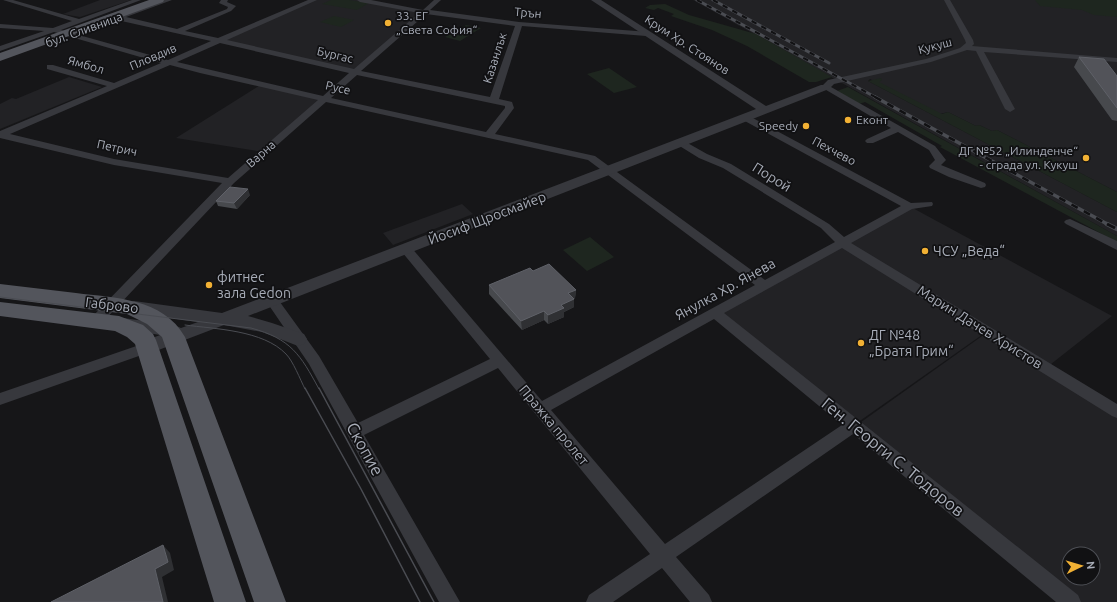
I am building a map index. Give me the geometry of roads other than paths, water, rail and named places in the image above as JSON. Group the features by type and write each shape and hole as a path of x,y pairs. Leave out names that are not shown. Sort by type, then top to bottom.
{"main road":[{"name":"бул. Сливница","path":"0,57 148,0"},
{"name":"бул. Сливница","path":"0,53 159,0"},
{"name":"Габрово","path":"0,291 120,312"},
{"name":"Габрово","path":"0,309 96,321 120,312"},
{"path":"120,312 154,318 177,333 270,602"},
{"path":"120,312 140,335 148,347 230,602"}],"street":[{"path":"6,0 79,21"},
{"name":"бул. Сливница","path":"0,61 62,33 79,21 138,0"},
{"name":"бул. Сливница","path":"0,49 120,18 169,0"},
{"path":"178,31 233,7 222,3 225,0"},
{"name":"Пловдив","path":"0,135 171,63 314,0"},
{"name":"Трън","path":"360,0 424,11 519,24 646,34"},
{"name":"Варна","path":"120,312 230,182 438,0"},
{"name":"Крум Хр. Стоянов","path":"595,0 765,110"},
{"name":"Кукуш","path":"825,87 848,83 877,73 950,55 968,48 970,44 969,40 947,0"},
{"name":"Бургас","path":"120,18 355,72 506,102 510,106 489,136"},
{"name":"Казанлък","path":"494,100 519,24"},
{"path":"0,26 62,33"},
{"name":"Русе","path":"62,33 171,63 324,99 591,158 608,171"},
{"path":"968,48 1117,60"},
{"path":"979,49 1010,109"},
{"name":"Ямбол","path":"50,67 116,86"},
{"path":"825,87 932,148 941,160 934,166 953,176 981,185"},
{"name":"Йосиф Щросмайер","path":"148,347 177,333 224,319 272,301 825,87"},
{"name":"Пехчево","path":"746,118 909,206"},
{"path":"870,141 897,129"},
{"name":"Петрич","path":"0,135 159,171 230,182"},
{"name":"Порой","path":"681,143 734,170 825,226 844,242"},
{"path":"608,171 765,286"},
{"name":"Янулка Хр. Янева","path":"540,410 909,206 928,204"},
{"path":"1070,222 1117,246"},
{"name":"Марин Дачев Христов","path":"844,242 1117,412"},
{"name":"Пражка пролет","path":"406,249 702,602"},
{"name":"Скопие","path":"272,301 314,360 450,602"},
{"name":"Габрово","path":"120,312 224,319 266,327 298,339"},
{"name":"Ген. Георги С. Тодоров","path":"715,313 1071,602"},
{"path":"0,399 148,347"},
{"path":"355,432 500,361"},
{"path":"596,602 854,425"}],"tram line":[{"path":"0,297 251,328 265,332 285,343 300,357 319,389"},
{"path":"185,325 238,332 265,340 276,346 289,357 305,389"},
{"path":"305,388 361,489 420,602"},
{"path":"319,388 434,602"}],"railway":[{"path":"697,0 877,98"},
{"path":"713,0 829,63"},
{"path":"875,97 1109,225"},
{"path":"1109,225 1117,229"}],"place":[{"name":"33. ЕГ „Света София“","path":"388,23"},
{"name":"Еконт","path":"848,120"},
{"name":"Speedy","path":"806,126"},
{"name":"ДГ №52 „Илинденче“ - сграда ул. Кукуш","path":"1086,158"},
{"name":"ЧСУ „Веда“","path":"925,251"},
{"name":"фитнес зала Gedon","path":"209,285"},
{"name":"ДГ №48 „Братя Грим“","path":"861,343"}]}
